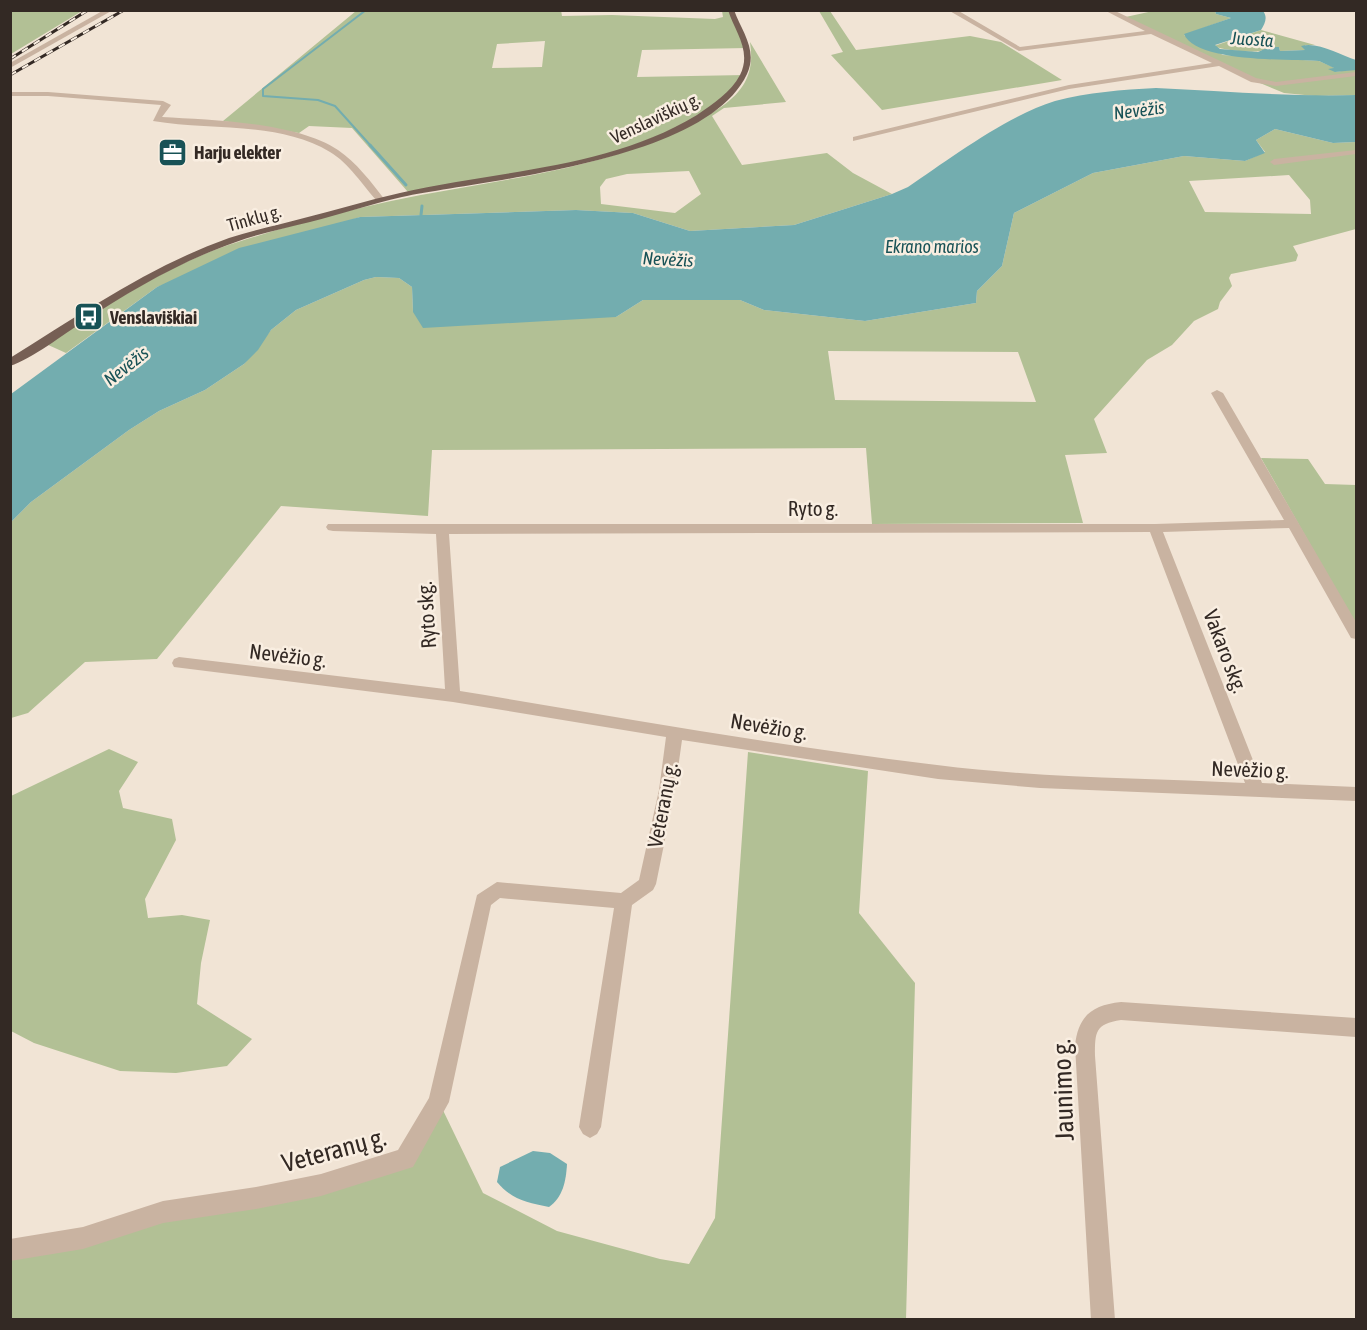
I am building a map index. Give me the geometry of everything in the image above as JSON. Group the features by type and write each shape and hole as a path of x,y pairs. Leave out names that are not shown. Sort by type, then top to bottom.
{"main road":[{"name":"Venslaviškių g.","path":"532,173 573,166 623,152 690,122 730,95 745,75 748,53 744,38 730,10"},
{"name":"Tinklų g.","path":"10,363 87,314 176,263 213,247 381,200 532,173"}],"street":[{"path":"10,66 110,10"},
{"path":"951,10 1019,49 1149,32"},
{"path":"1107,10 1248,78 1265,83 1276,84 1356,74"},
{"path":"856,139 1059,89 1218,64"},
{"path":"10,94 48,94 163,103 167,105 156,118 210,122 297,136 334,151 381,200"},
{"path":"1274,162 1356,152"},
{"path":"1217,393 1356,634"},
{"name":"Ryto g.","path":"333,527 442,531 1155,528 1294,524"},
{"name":"Vakaro skg.","path":"1155,528 1257,791"},
{"name":"Ryto skg.","path":"442,531 453,696"},
{"name":"Nevėžio g.","path":"179,663 453,696 870,763 985,777 1356,794"},
{"name":"Veteranų g.","path":"10,1250 83,1238 163,1212 256,1198 321,1185 405,1159 439,1102 483,902 496,890 624,901 647,884 667,790 675,732"},
{"path":"590,1127 624,901"},
{"name":"Jaunimo g.","path":"1103,1320 1085,1056 1085,1036 1089,1024 1098,1015 1121,1011 1356,1029"}],"green space":[{"path":"11,10 82,10 82,11 11,54"},
{"path":"561,10 562,16 612,15 715,19 723,17 722,11 731,11 747,48 642,50 637,77 745,75 737,89 713,108 668,132 595,160 408,192 352,128 309,126 299,133 223,121 356,11","holes":["545,41 542,67 492,68 497,44"]},
{"path":"819,11 830,11 856,50 970,36 1001,42 1062,80 882,110 831,55 843,52"},
{"path":"1153,11 1215,11 1216,14 1231,18 1184,35 1223,55 1319,61 1335,68 1335,72 1355,69 1356,95 1315,96 1284,93 1121,18"},
{"path":"1261,30 1315,45 1305,45 1305,50 1280,51 1279,47 1250,52 1214,46"},
{"path":"750,42 786,102 724,108 712,116 742,165 827,153 853,173 892,194 794,225 690,231 633,213 576,210 360,217 157,287 66,353 46,344 163,273 187,261 238,242 372,205 583,164 657,140 722,106 741,89 751,62","holes":["689,171 701,194 675,213 601,204 600,187 606,179 627,174"]},
{"path":"1275,129 1333,143 1356,142 1356,229 1293,246 1298,255 1296,261 1231,274 1229,278 1232,286 1220,302 1218,309 1194,321 1172,345 1147,360 1094,419 1107,453 1065,455 1083,523 872,524 866,448 432,450 428,516 281,506 157,659 85,662 28,713 11,718 11,522 31,502 129,430 159,411 205,390 244,364 271,330 296,310 364,280 376,277 399,278 412,287 413,312 616,317 643,300 740,300 764,310 865,321 976,303 977,291 1002,266 1014,213 1093,173 1184,156 1245,161 1265,152 1256,140","holes":["1289,175 1310,200 1311,214 1205,212 1189,181","828,351 1018,352 1036,402 835,400"]},
{"path":"1261,458 1308,459 1325,484 1356,485 1356,625"},
{"path":"109,749 138,762 119,791 123,808 172,819 176,840 145,899 148,918 182,915 210,920 201,963 197,1004 252,1039 227,1066 176,1073 120,1071 34,1043 11,1031 11,796"},
{"path":"748,752 868,771 859,913 915,983 906,1319 11,1320 11,1250 404,1159 439,1102 483,1193 557,1231 660,1259 689,1264 715,1218"}],"water":[{"path":"1215,11 1263,11 1266,18 1261,30 1215,45 1220,49 1258,52 1269,47 1279,47 1280,51 1305,50 1301,46 1314,45 1356,60 1356,70 1335,72 1328,69 1334,68 1319,61 1246,58 1206,50 1192,43 1184,34 1231,18 1216,14"},
{"name":"Ekrano marios","path":"1156,88 1356,95 1356,142 1333,143 1275,129 1256,140 1265,153 1245,161 1184,156 1093,173 1014,213 1002,266 977,291 976,303 865,321 764,310 740,300 643,300 616,317 423,328 413,312 412,287 399,278 376,277 364,280 296,310 271,330 258,350 244,364 205,390 159,411 129,430 31,502 11,522 11,394 157,287 239,248 360,217 576,210 633,213 690,231 794,225 908,187 999,127 1018,116 1055,101 1080,95"},
{"path":"533,1151 550,1153 567,1164 563,1188 558,1198 549,1207 520,1199 508,1193 497,1182 500,1167"}],"waterway":[{"path":"366,10 263,89 263,96 318,100 335,106 371,146"},
{"path":"370,145 406,185"},
{"path":"421,215 422,206"}],"railway":[{"path":"10,59 88,10"},
{"path":"10,75 124,10"}],"place":[{"name":"Harju elekter","path":"173,152"},
{"name":"Venslaviškiai","path":"89,317"}],"water label":[{"name":"Juosta","path":"1252,39"},
{"name":"Nevėžis","path":"1139,110"},
{"name":"Nevėžis","path":"668,259"},
{"name":"Nevėžis","path":"126,366"}]}
